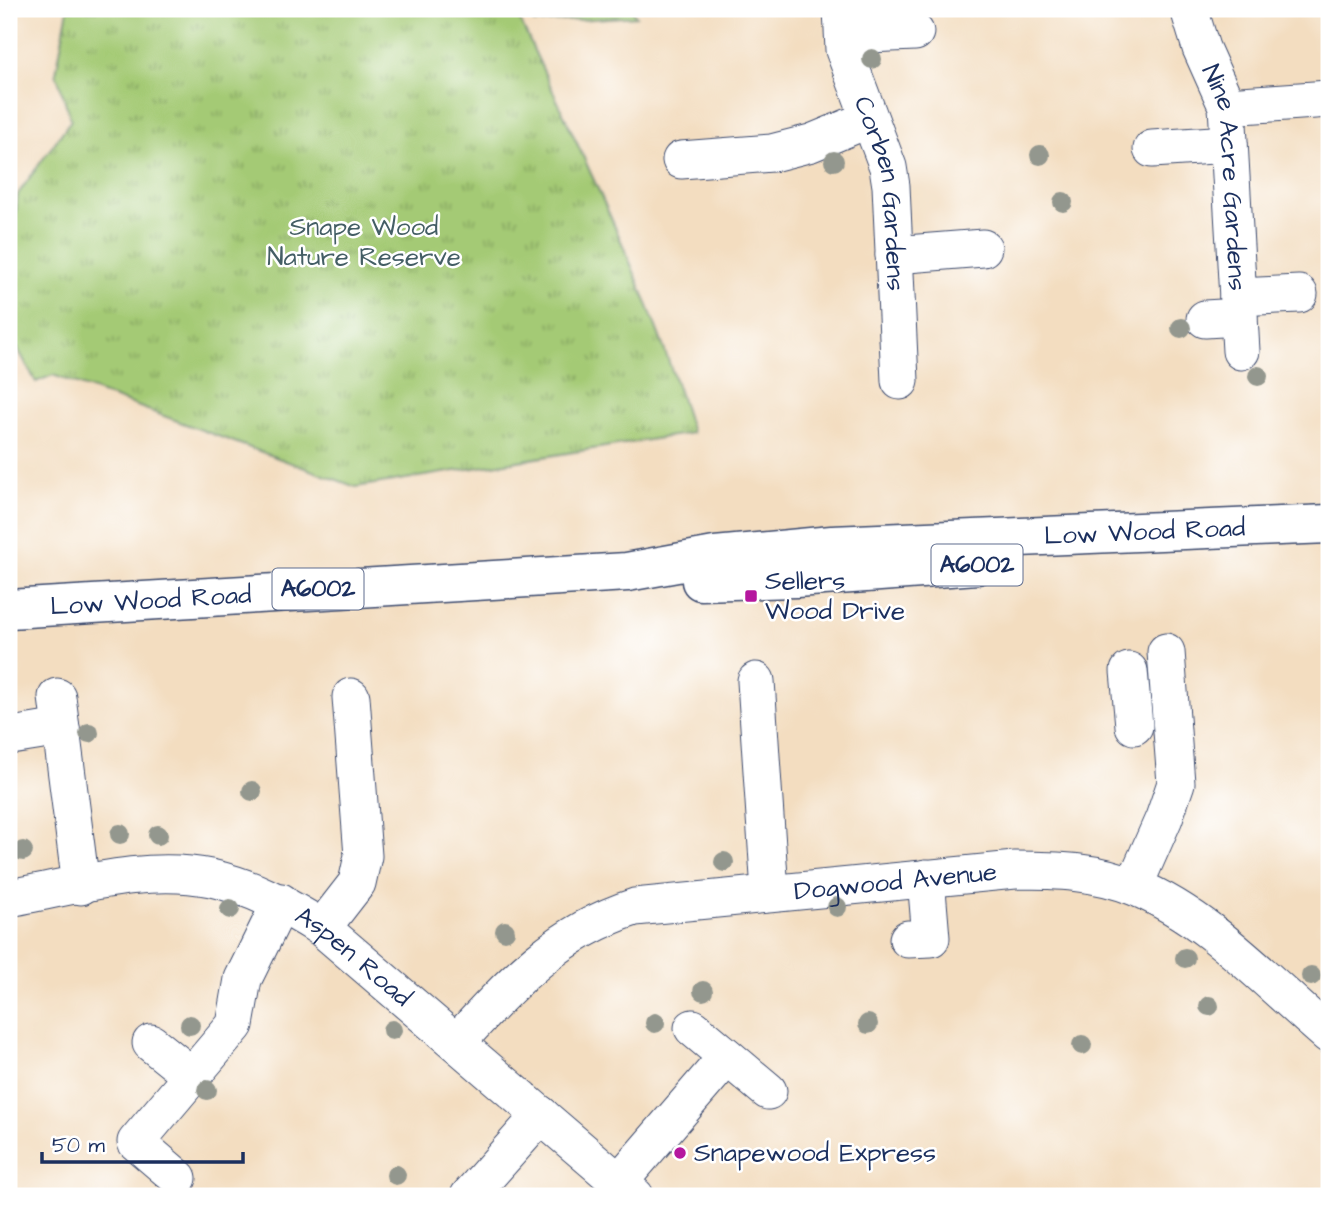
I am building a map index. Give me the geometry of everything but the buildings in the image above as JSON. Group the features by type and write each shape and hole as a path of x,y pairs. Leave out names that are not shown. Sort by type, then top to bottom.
{"main road":[{"name":"Low Wood Road","path":"9,609 627,572 715,556 832,545 1329,524"},
{"name":"Low Wood Road","path":"627,572 684,582 1329,547"}],"street":[{"name":"Nine Acre Gardens","path":"1189,9 1201,48 1227,106 1231,321 1299,294"},
{"path":"843,22 915,32"},
{"name":"Corben Gardens","path":"843,22 845,50 888,166 900,381"},
{"path":"1227,106 1329,99"},
{"path":"681,160 772,153 811,143 869,119"},
{"path":"1152,149 1229,144"},
{"path":"894,255 983,248"},
{"path":"1133,886 1164,818 1175,783 1180,691 1166,652"},
{"path":"1132,700 1180,691"},
{"path":"323,928 357,883 363,856 370,770 351,697"},
{"path":"766,703 770,892"},
{"path":"15,738 59,713 81,886"},
{"name":"Dogwood Avenue","path":"457,1042 545,953 608,916 664,902 926,878 1057,870 1093,875 1133,886 1170,904 1326,1025"},
{"name":"Aspen Road","path":"9,898 130,877 180,875 239,886 281,902 323,928 627,1189"},
{"path":"908,939 931,938 926,878"},
{"path":"178,1178 136,1142 235,1025 243,979 281,902"},
{"path":"693,1028 768,1091"},
{"path":"151,1043 192,1076"},
{"path":"627,1189 727,1057"},
{"path":"469,1196 541,1115"}],"green space":[{"name":"Snape Wood Nature Reserve","path":"68,9 515,9 634,271 675,378 692,433 356,487 53,375 36,382 9,333 9,282 18,194 71,120 56,73"},
{"path":"527,9 632,9 636,16 534,23"}],"place":[{"name":"Sellers Wood Drive","path":"751,596"},
{"name":"Snapewood Express","path":"680,1153"}]}
